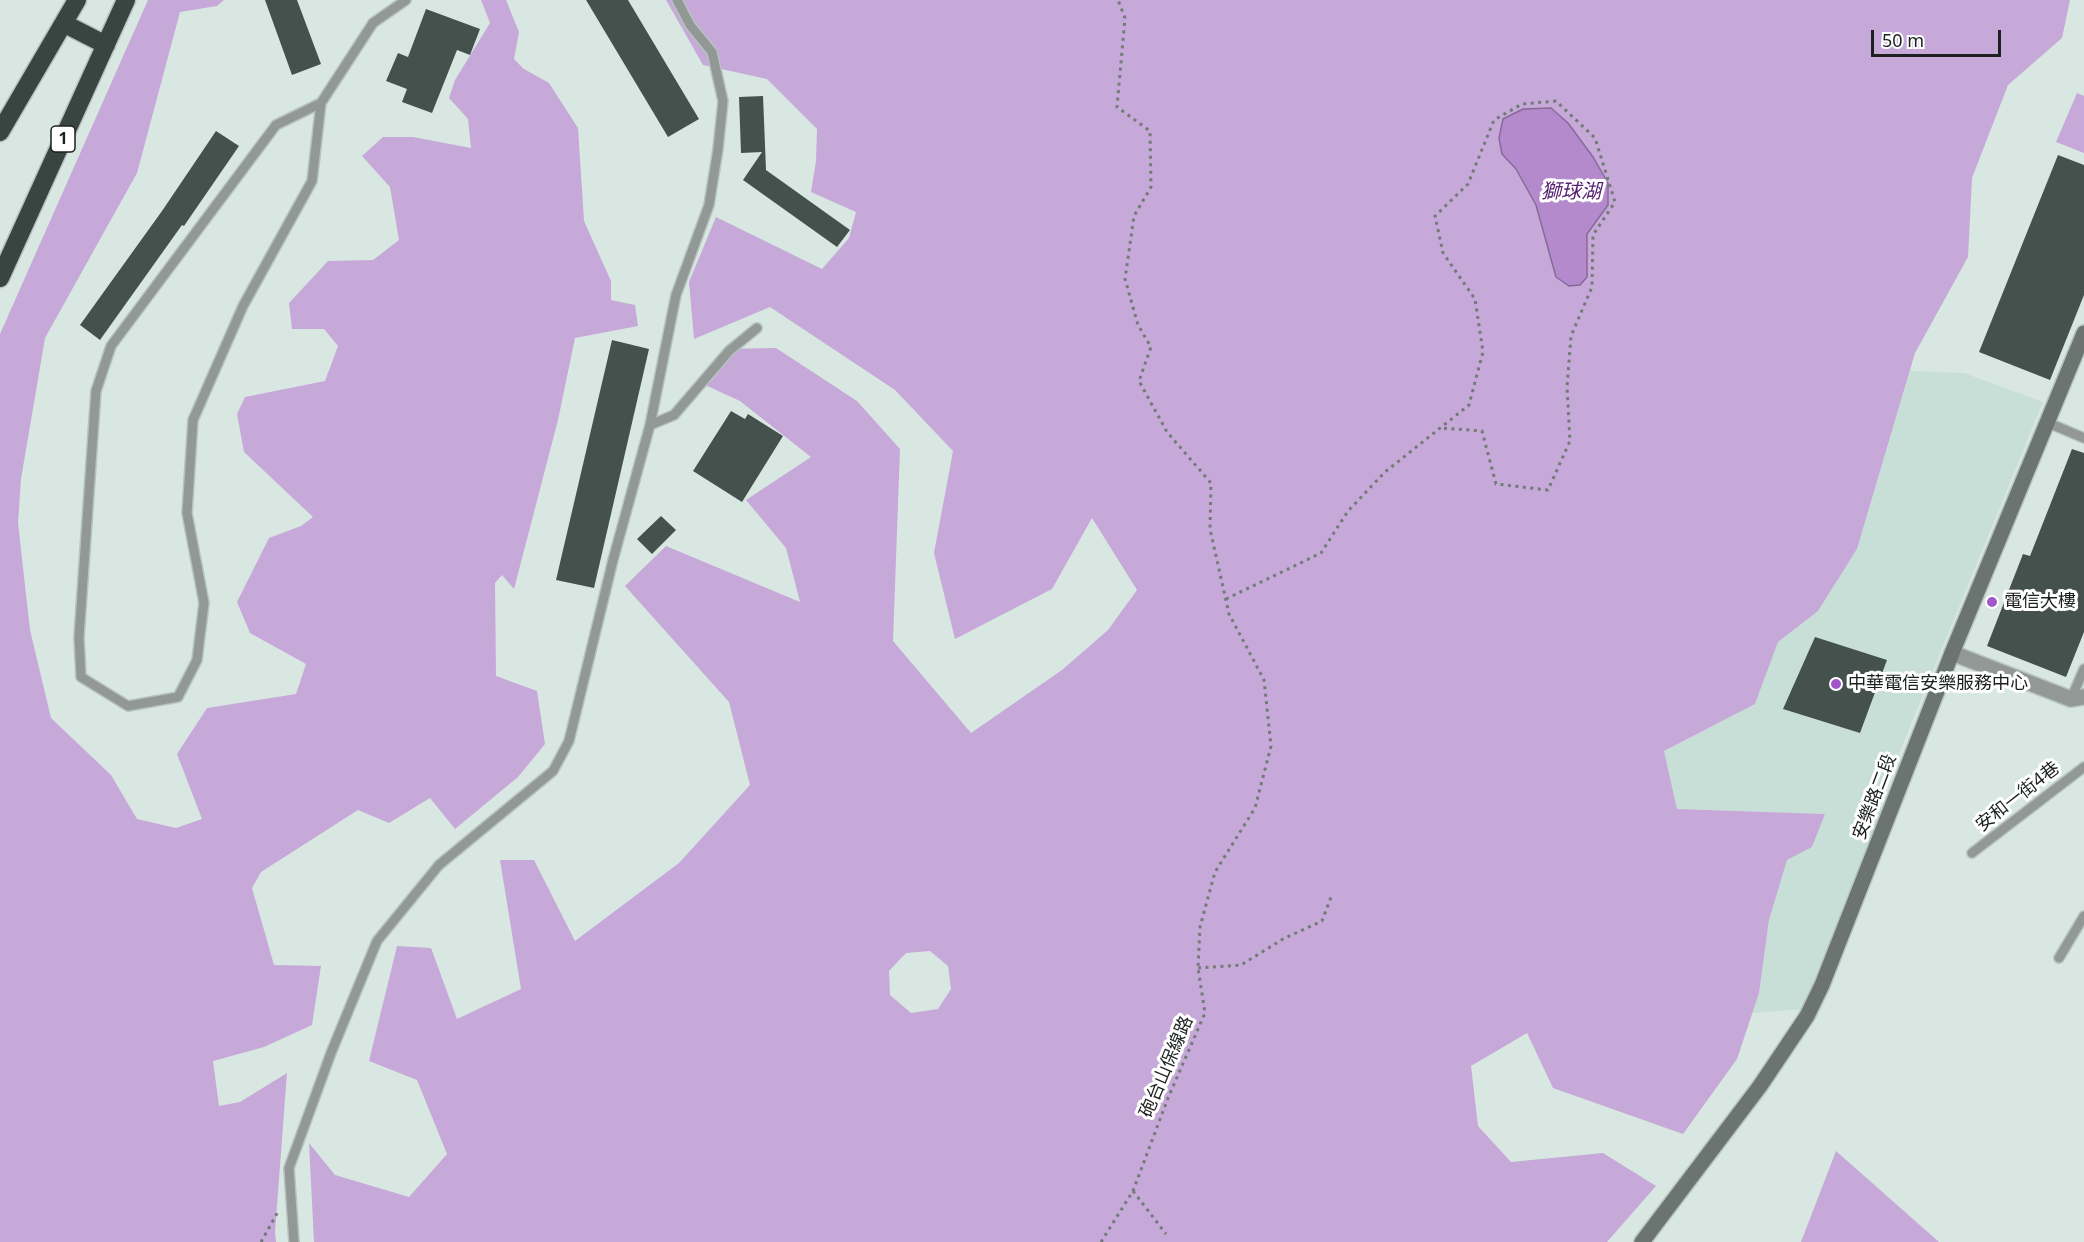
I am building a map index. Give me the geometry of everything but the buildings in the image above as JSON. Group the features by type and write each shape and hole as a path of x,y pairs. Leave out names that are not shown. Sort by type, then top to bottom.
{"highway":[{"path":"0,132 77,0"},
{"name":"1","path":"0,278 126,0"},
{"path":"65,24 106,45"}],"street":[{"name":"安樂路二段","path":"1642,1242 1760,1086 1807,1016 1857,900 1952,652 2084,333"},
{"path":"1952,652 2078,698"}],"lane":[{"path":"321,103 276,125 111,346 96,391 79,637 81,677 128,706 178,697 197,660 204,603 187,513 193,420 243,306 312,181 321,103 373,22 406,0"},
{"path":"294,1242 289,1168 335,1042 377,941 439,866 554,771 570,741 613,560 650,425 676,295 709,205 718,149 723,101 712,52 690,24 676,0"},
{"path":"650,425 674,415 729,351 757,328"},
{"path":"2046,422 2084,438"},
{"path":"2078,698 2084,669"},
{"name":"安和一街4巷","path":"1972,853 2084,766"},
{"path":"2059,958 2084,916"}],"path":[{"name":"砲台山保線路","path":"1101,1242 1133,1191 1168,1098 1205,1013 1198,968 1200,927 1215,873 1255,808 1271,746 1264,680 1229,614 1210,529 1211,483 1167,432 1139,381 1151,347 1138,325 1125,279 1134,216 1151,187 1150,131 1117,107 1125,18 1118,0"},
{"path":"1226,599 1321,554 1348,511 1385,472 1469,405 1483,352 1475,299 1443,253 1435,216 1468,184 1494,120 1522,104 1556,101 1595,138 1616,202 1593,235 1592,287 1571,336 1567,387 1570,441 1548,490 1496,484 1482,431 1442,428"},
{"path":"1198,968 1241,965 1283,939 1322,921 1331,897"},
{"path":"261,1242 291,1191"},
{"path":"1133,1191 1166,1234"}],"shaded area":[{"path":"148,0 224,0 217,6 180,12 137,173 45,338 21,479 18,523 30,630 51,718 111,775 137,819 176,828 202,819 177,754 207,708 296,694 306,664 250,633 237,602 269,538 301,526 313,517 244,452 237,414 245,397 325,381 338,346 324,329 292,329 289,303 328,261 373,260 399,240 390,187 362,156 383,137 413,137 471,148 468,119 449,98 455,80 490,23 481,0 506,0 519,32 514,59 524,69 549,83 578,128 584,221 611,281 611,300 635,305 638,326 575,338 558,420 514,589 502,575 495,583 496,676 537,691 545,744 518,777 455,829 430,798 389,823 358,810 261,872 252,888 274,965 321,966 312,1025 264,1047 213,1061 219,1106 240,1102 287,1073 276,1242 0,1242 0,334"},
{"path":"666,0 2070,0 2062,38 2008,85 1972,178 1968,257 1915,353 1857,549 1818,611 1778,642 1755,704 1664,751 1677,809 1825,814 1812,847 1787,860 1769,920 1759,993 1737,1059 1683,1134 1553,1088 1527,1033 1471,1066 1478,1126 1511,1162 1603,1153 1656,1186 1607,1242 314,1242 309,1143 335,1175 409,1197 447,1154 417,1080 369,1061 397,946 431,948 457,1019 521,989 500,860 534,860 575,941 679,863 750,785 729,702 625,586 666,546 800,602 786,548 746,500 811,457 740,401 705,385 725,349 776,348 857,401 900,449 893,641 971,733 1062,670 1108,630 1137,590 1092,518 1052,589 955,639 934,553 953,451 895,390 770,307 694,339 689,282 716,217 822,269 849,238 856,212 811,192 816,161 817,129 767,79 703,65","holes":["1551,108 1568,123 1593,157 1608,183 1608,205 1587,234 1587,277 1556,277 1536,205 1516,169","930,951 948,966 951,989 938,1009 911,1013 890,995 889,971 906,953"]},
{"path":"2077,93 2084,96 2084,153 2056,142"},
{"path":"1910,371 1964,373 2043,402 1878,805 1891,811 1806,1009 1752,1013 1759,993 1769,920 1787,859 1812,847 1825,814 1677,809 1664,751 1755,704 1778,642 1818,611 1857,549"},
{"path":"1836,1151 1939,1242 1801,1242"}],"water":[{"name":"獅球湖","path":"1551,108 1568,123 1593,157 1608,183 1608,205 1587,234 1587,277 1580,285 1569,286 1556,277 1536,205 1516,169 1502,154 1499,138 1503,119 1523,109"}],"place":[{"name":"電信大樓","path":"1992,602"},
{"name":"中華電信安樂服務中心","path":"1836,684"}]}
